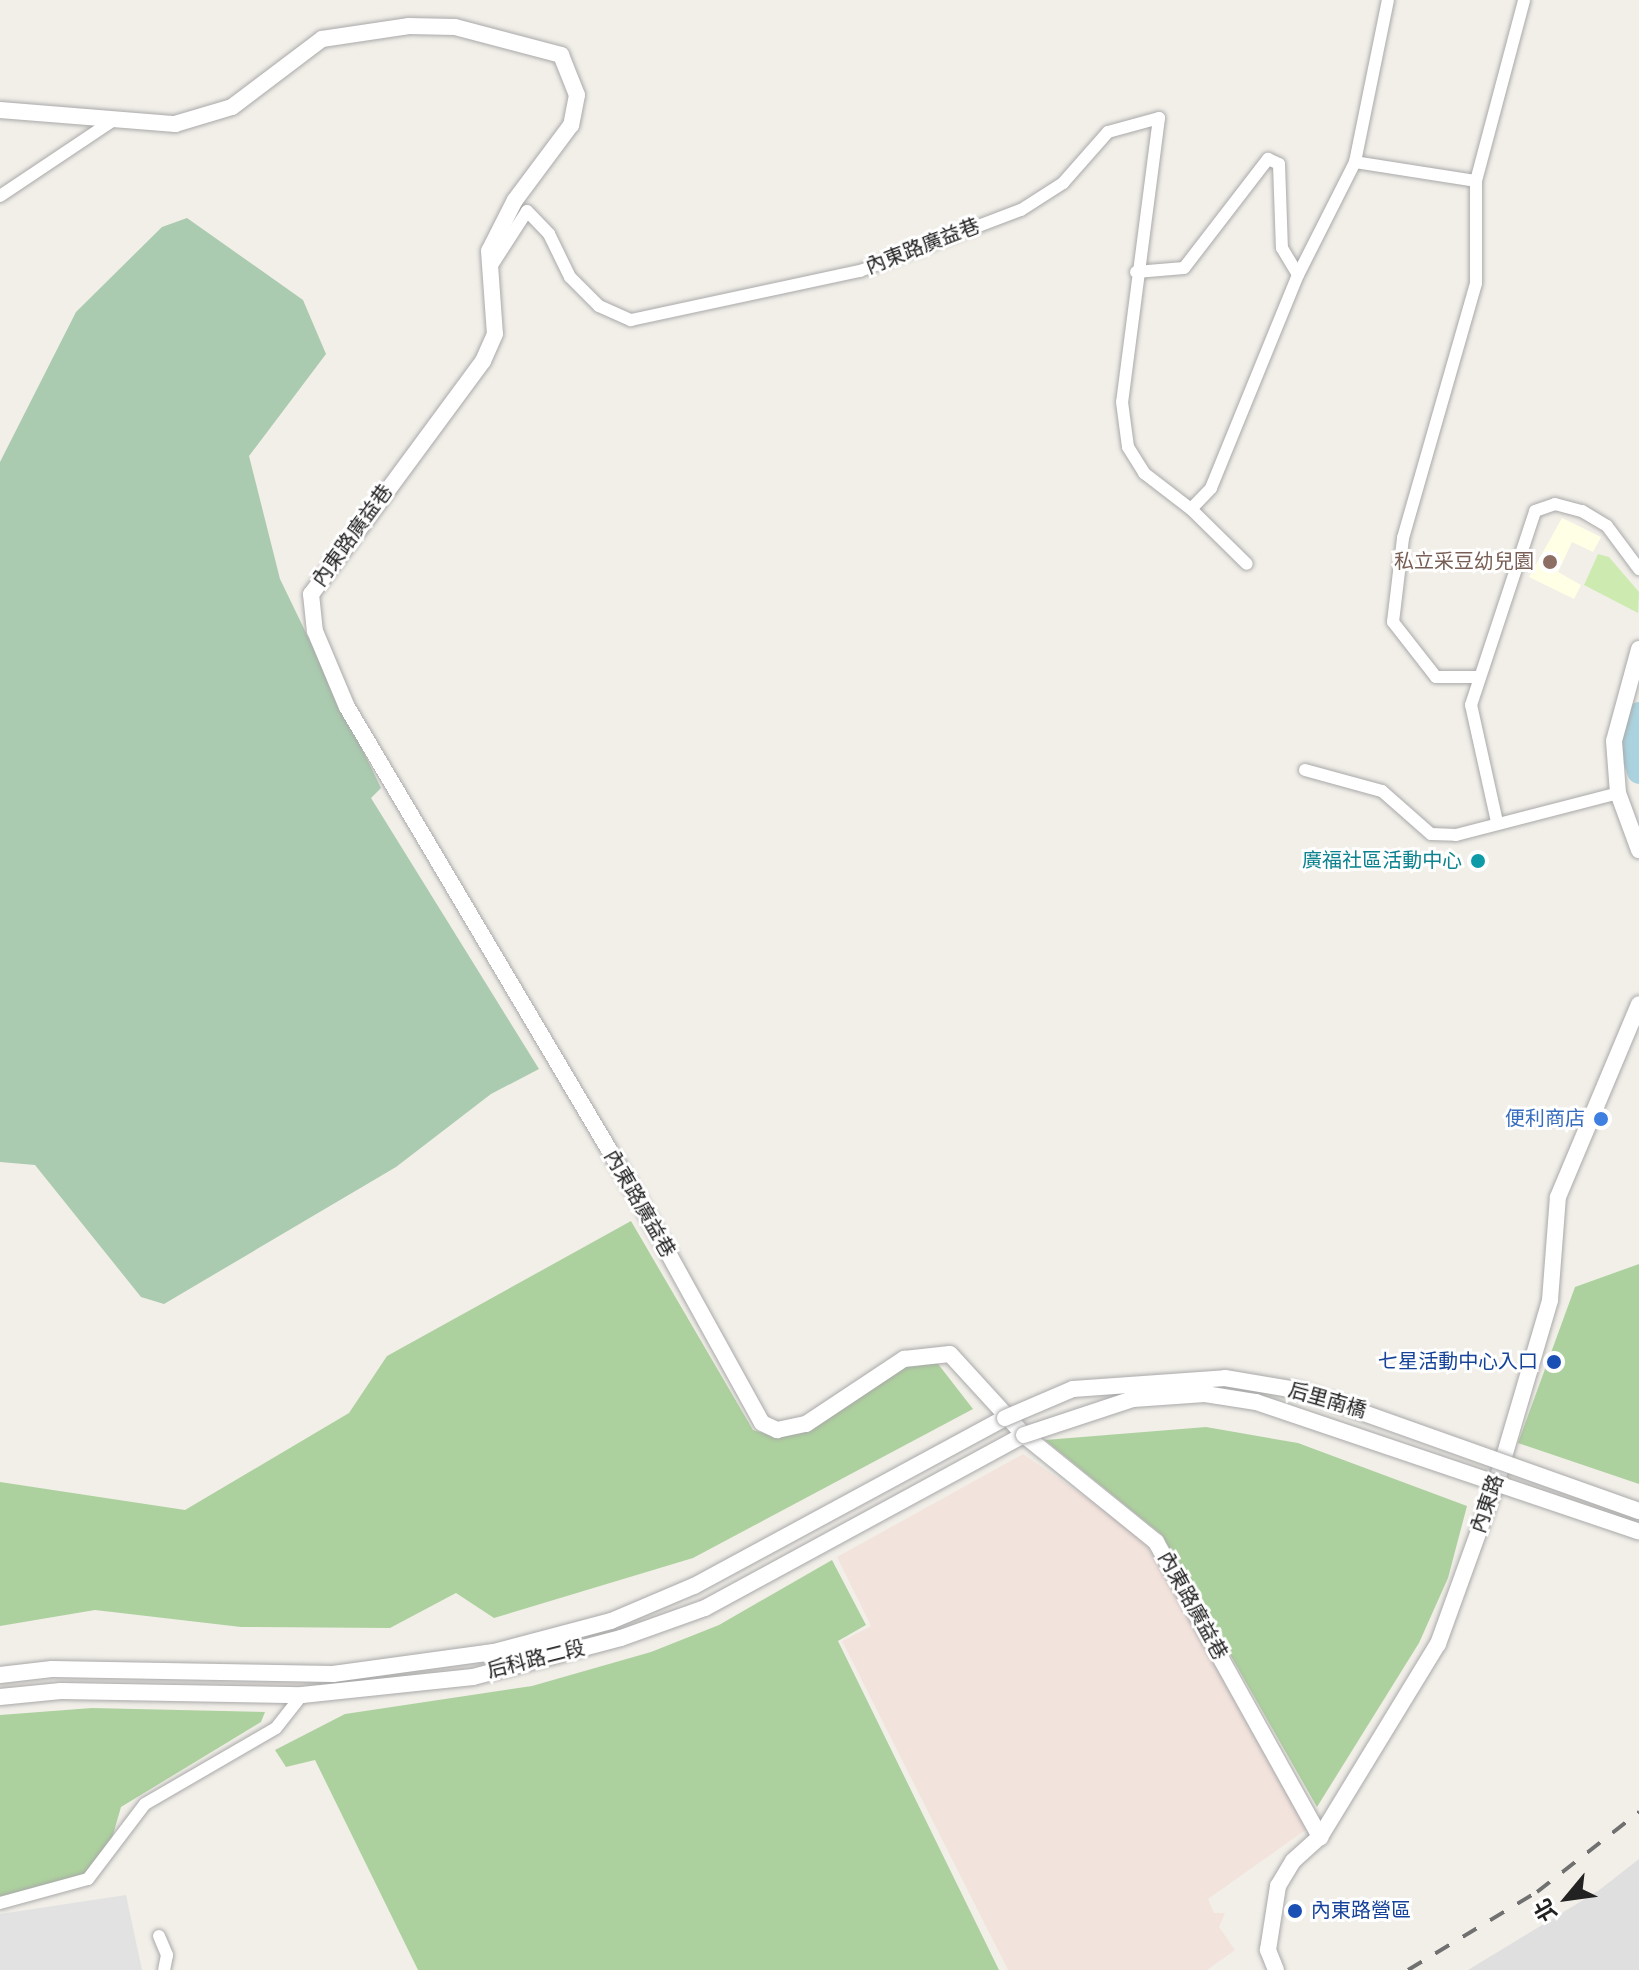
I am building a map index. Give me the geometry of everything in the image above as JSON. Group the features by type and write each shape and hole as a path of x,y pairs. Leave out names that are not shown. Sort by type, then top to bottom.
{"street":[{"path":"1191,509 1211,488 1298,275 1355,162 1388,0"},
{"path":"1479,677 1436,677 1393,622 1403,538 1476,283 1476,181 1524,0"},
{"name":"內東路廣益巷","path":"0,110 144,127 201,118 241,101 322,39 409,26 455,27 561,55 577,95 571,125 515,200 489,251 495,334 483,361 311,594 315,631 347,707 640,1202 762,1423 777,1430 806,1424 904,1359 937,1351 960,1363 1005,1418 1156,1542 1320,1837"},
{"name":"內東路廣益巷","path":"489,270 527,211 549,234 570,277 599,306 631,320 860,271 1021,210 1063,183 1108,132 1159,118 1136,272 1122,402 1128,447 1144,473 1191,509 1247,564"},
{"path":"0,196 112,121"},
{"path":"1136,272 1184,268 1268,159 1279,164 1282,248 1298,275"},
{"path":"1355,162 1476,181"},
{"path":"1497,822 1471,705 1535,511 1555,504 1582,511 1607,526 1639,569"},
{"path":"1639,649 1614,741 1618,793 1639,850"},
{"path":"1305,770 1382,791 1431,834 1456,835 1618,793"},
{"name":"內東路","path":"1276,1970 1268,1950 1278,1886 1293,1861 1320,1837 1438,1644 1496,1484 1550,1300 1551,1241 1567,1168 1639,1004"},
{"name":"后里南橋","path":"1005,1418 1073,1389 1225,1378 1302,1391 1639,1511"},
{"name":"后里南橋","path":"1024,1435 1133,1399 1205,1394 1256,1402 1639,1532"},
{"name":"后科路二段","path":"0,1675 52,1669 333,1674 494,1652 611,1621 694,1586 1005,1418"},
{"name":"后科路二段","path":"0,1697 61,1691 302,1695 473,1677 621,1638 705,1608 1024,1435"},
{"path":"0,1903 88,1879 114,1849 127,1821 145,1804 276,1728 302,1695"},
{"path":"159,1936 167,1955 164,1970"}],"shaded area":[{"path":"187,218 303,300 326,354 249,456 280,579 381,788 371,798 539,1069 491,1094 396,1167 164,1304 141,1297 35,1165 0,1162 0,462 76,312 162,227"},
{"name":"私立采豆幼兒園","path":"1562,518 1601,537 1593,552 1572,542 1558,572 1581,585 1574,599 1529,577"},
{"name":"內東路營區","path":"1023,1454 1132,1529 1150,1551 1307,1829 1208,1899 1214,1913 1225,1913 1219,1927 1235,1950 1207,1970 1008,1970 842,1641 871,1626 837,1557"},
{"path":"1639,1859 1639,1970 1468,1970 1598,1891"},
{"path":"126,1895 142,1970 0,1970 0,1914"}],"green space":[{"path":"1598,554 1609,557 1639,592 1638,613 1584,585"},
{"path":"631,1221 753,1430 776,1437 913,1363 935,1360 973,1409 693,1558 494,1618 456,1593 390,1628 241,1627 95,1610 0,1626 0,1482 185,1510 349,1413 387,1356"},
{"path":"1639,1264 1639,1484 1518,1443 1575,1287"},
{"path":"1206,1427 1298,1443 1467,1506 1448,1578 1419,1643 1317,1807 1162,1535 1045,1440"},
{"path":"832,1560 866,1625 838,1641 999,1970 418,1970 315,1760 286,1767 275,1750 345,1714 532,1686 651,1652 719,1625"},
{"path":"92,1708 265,1712 261,1722 121,1807 106,1859 76,1881 0,1902 0,1715"}],"waterway":[{"path":"1639,714 1632,750 1639,772"}],"railway":[{"path":"1408,1970 1537,1892 1639,1812"}],"place":[{"name":"私立采豆幼兒園","path":"1550,562"},
{"name":"廣福社區活動中心","path":"1478,861"},
{"name":"便利商店","path":"1601,1119"},
{"name":"七星活動中心入口","path":"1554,1362"},
{"name":"內東路營區","path":"1295,1911"}]}
